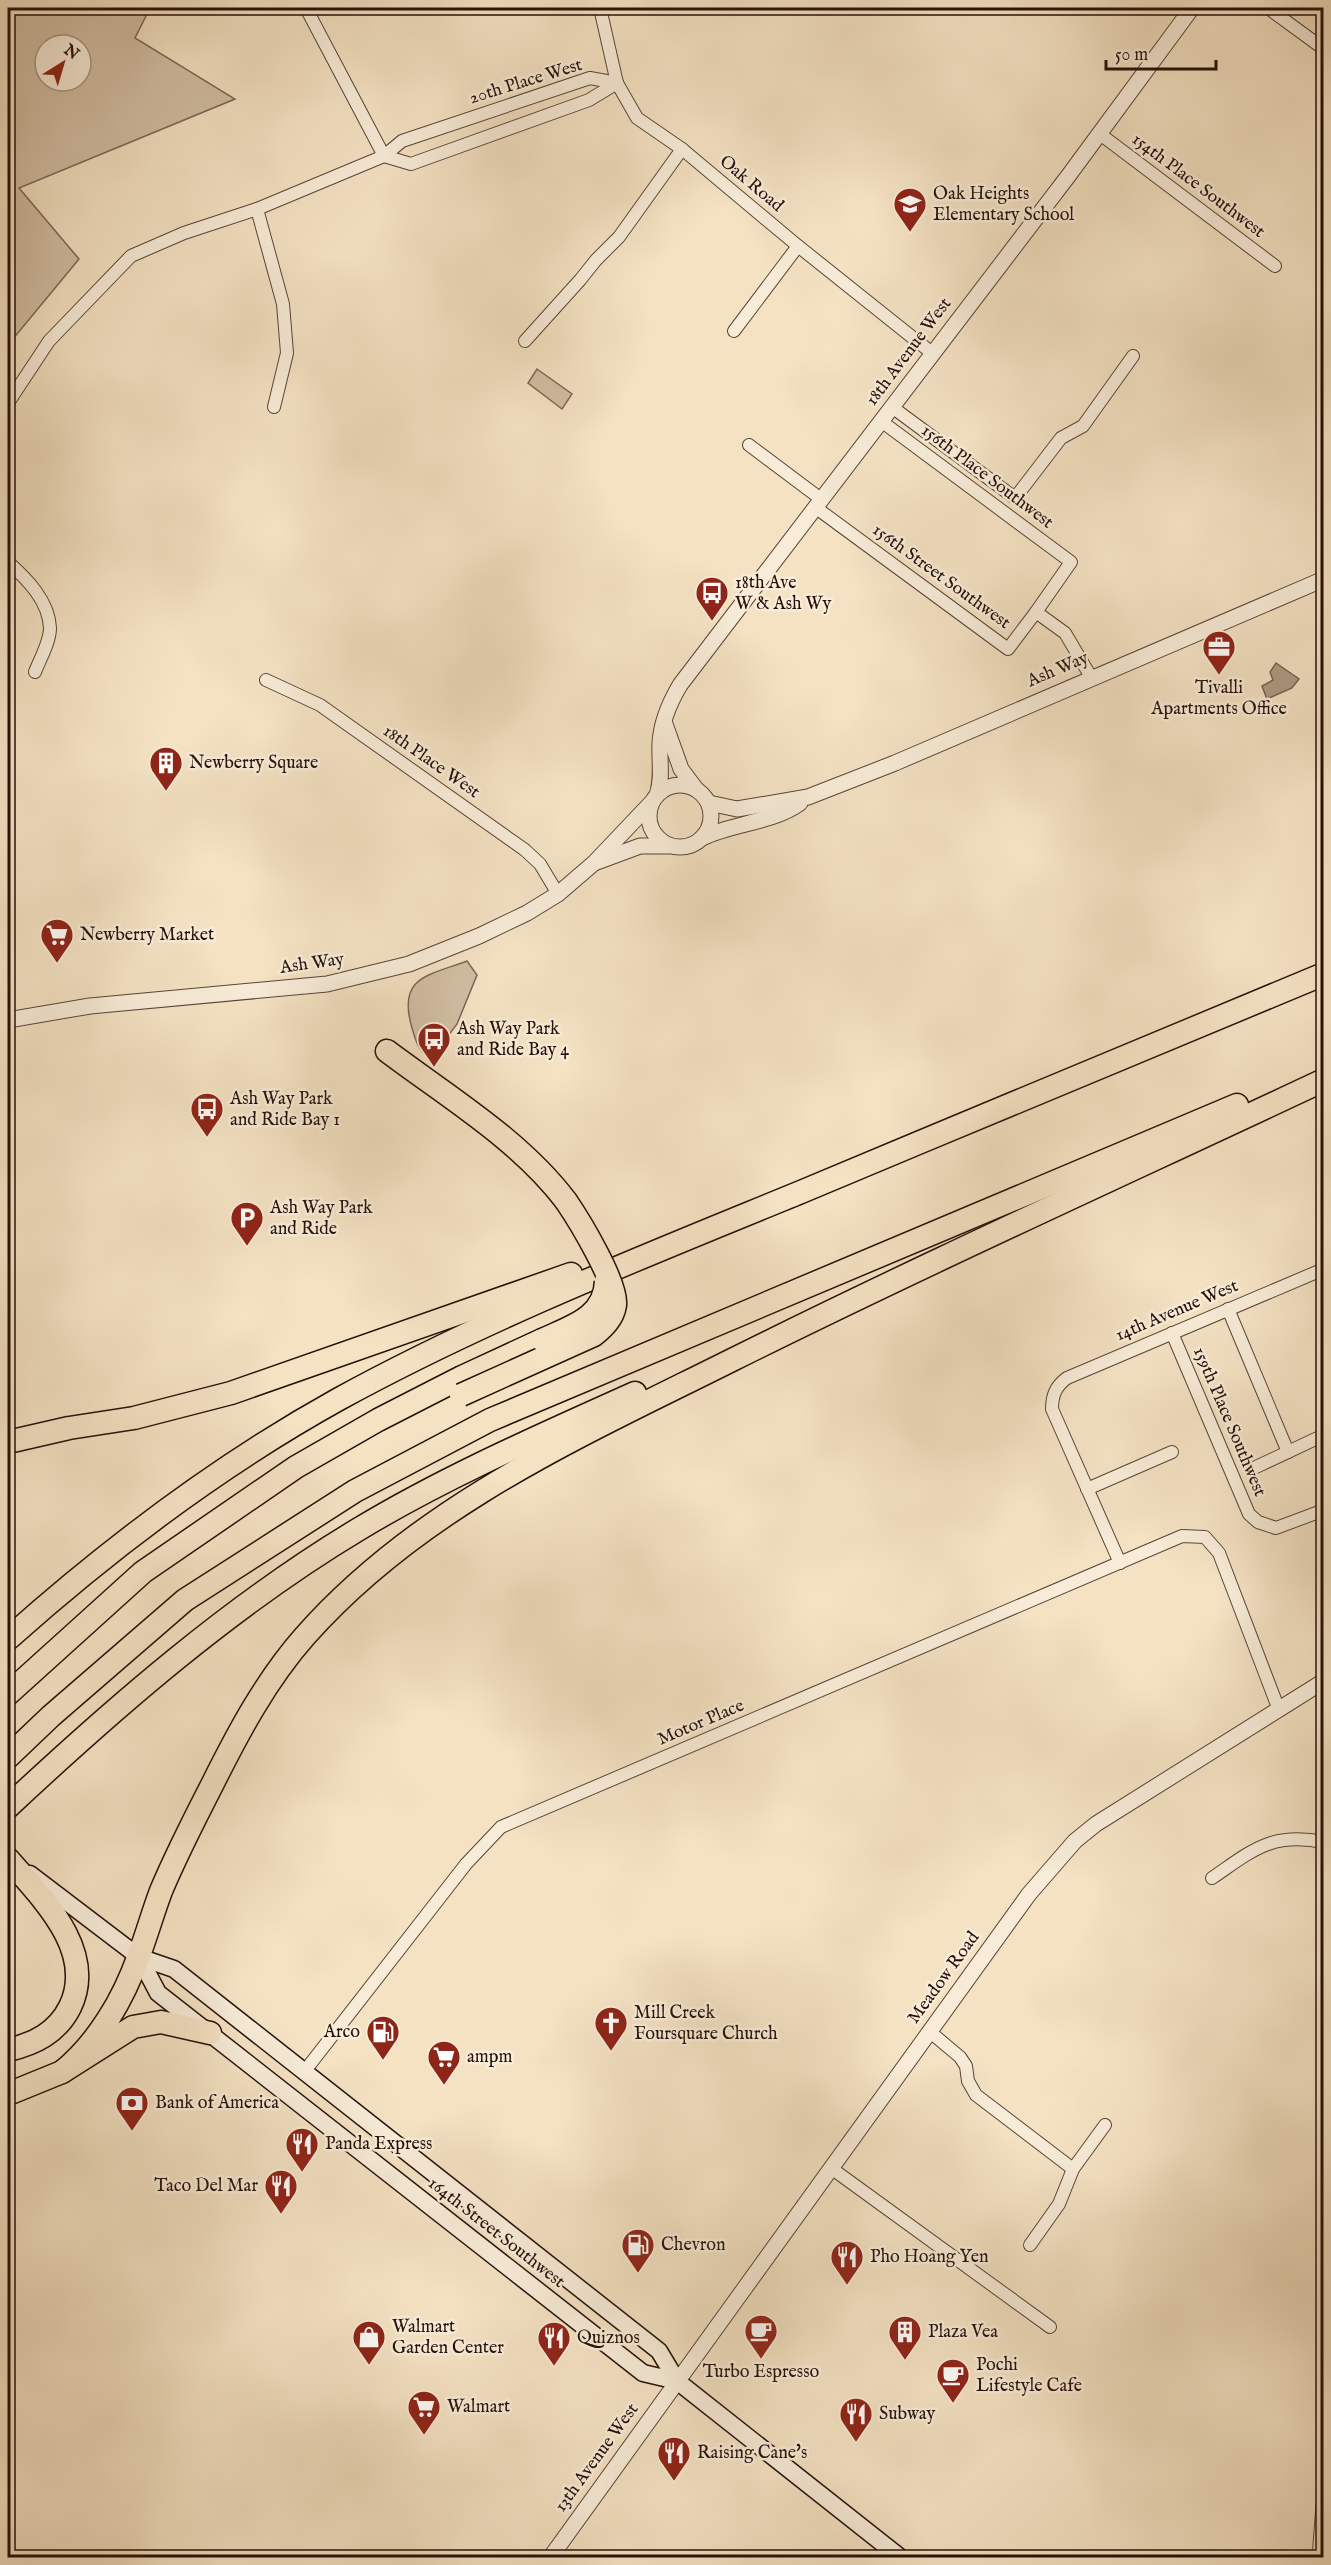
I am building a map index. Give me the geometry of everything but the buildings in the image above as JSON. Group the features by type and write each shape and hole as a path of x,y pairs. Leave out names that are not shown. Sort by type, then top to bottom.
{"highway":[{"path":"8,1639 103,1557 169,1507 229,1466 302,1421 395,1370 451,1343 704,1232 1323,974"},
{"path":"8,1711 64,1657 173,1565 271,1497 369,1438 594,1335 611,1317 615,1305 611,1285 587,1235 567,1201 552,1182 519,1150 387,1052"},
{"path":"8,1757 51,1716 185,1600 365,1485 490,1420 1323,1069"},
{"path":"62,2072 81,2056 91,2043 125,1990 139,1957 161,1891 232,1745 287,1658 339,1598 422,1530 488,1486 666,1393 813,1320 1323,1080"},
{"path":"8,1442 69,1428 145,1415 231,1394 512,1293 704,1232"},
{"path":"8,1694 143,1572 296,1467 378,1420 462,1377 590,1317 599,1308 604,1296 604,1271"},
{"path":"8,1807 63,1755 223,1621 359,1529 495,1455 661,1382 813,1320"},
{"path":"8,1858 50,1910 68,1937 78,1979 69,2010 53,2030 26,2046 8,2050"},
{"path":"8,2094 62,2072 133,2027 161,2022 210,2033"}],"main road":[{"name":"164th Street Southwest","path":"8,1858 139,1957 174,1969 659,2351 677,2381 901,2558"},
{"name":"164th Street Southwest","path":"139,1957 158,1993 643,2373 677,2381"}],"street":[{"path":"306,8 384,156"},
{"name":"Oak Road","path":"600,8 618,83 637,118 682,149 798,246 932,353"},
{"name":"18th Avenue West","path":"654,799 661,781 660,740 667,712 680,685 1100,134 1192,8"},
{"path":"1268,8 1323,49"},
{"name":"20th Place West","path":"8,403 49,341 131,256 184,233 257,209 384,156 402,141 590,78 618,83"},
{"name":"20th Place West","path":"384,156 411,164 589,99 618,83"},
{"name":"154th Place Southwest","path":"1100,134 1275,266"},
{"path":"525,341 619,237 682,149"},
{"path":"257,209 283,304 287,353 274,407"},
{"path":"734,331 798,246"},
{"path":"892,407 1015,498 1061,438 1083,426 1133,356"},
{"name":"156th Place Southwest","path":"881,421 1071,562 1036,612"},
{"path":"749,445 818,503"},
{"name":"156th Street Southwest","path":"818,503 1008,649 1036,612"},
{"path":"8,562 21,574 45,604 50,629 35,672"},
{"name":"Ash Way","path":"709,803 738,809 808,797 895,763 1323,579"},
{"path":"1036,612 1065,633 1091,677"},
{"name":"18th Place West","path":"266,680 320,705 525,850 540,864 558,894"},
{"path":"665,724 681,769 709,803 710,822 699,840 682,847 671,846 662,841 650,828 648,820 654,799 675,785 686,785 696,789"},
{"name":"Ash Way","path":"699,840 727,828 794,807 808,797"},
{"name":"Ash Way","path":"8,1020 90,1006 327,984 409,964 479,936 527,913 558,894 594,863 654,799"},
{"name":"Ash Way","path":"594,863 640,846 671,846"},
{"name":"14th Avenue West","path":"1087,1489 1052,1409 1052,1397 1058,1384 1067,1378 1323,1269"},
{"path":"1228,1310 1288,1452"},
{"name":"159th Place Southwest","path":"1172,1333 1249,1514 1258,1522 1276,1528 1323,1510"},
{"path":"1256,1467 1323,1435"},
{"path":"1120,1563 1087,1489 1172,1452"},
{"name":"Motor Place","path":"304,2072 466,1864 501,1827 1182,1536 1205,1537 1219,1553 1279,1710"},
{"name":"Meadow Road","path":"677,2381 1029,1894 1075,1841 1096,1824 1323,1681"},
{"path":"1212,1878 1258,1846 1298,1837 1323,1842"},
{"path":"929,2031 960,2057 966,2066 968,2081 976,2096 1072,2169"},
{"path":"1030,2245 1059,2204 1072,2169 1105,2125"},
{"path":"831,2168 1050,2327"},
{"name":"13th Avenue West","path":"550,2558 677,2381"},
{"path":"1320,2558 1323,2505"}],"shaded area":[{"path":"8,8 150,8 135,38 235,99 19,188 79,259 8,345"},
{"path":"537,369 572,394 562,409 528,383"},
{"path":"1276,663 1299,679 1292,688 1267,699 1262,686 1273,680 1270,672"},
{"path":"467,961 477,975 457,1024 431,1059 420,1049 412,1028 408,1011 412,988 428,975"}],"place":[{"name":"Oak Heights Elementary School","path":"910,233"},
{"name":"18th Ave W & Ash Wy","path":"712,622"},
{"name":"Tivalli Apartments Office","path":"1219,676"},
{"name":"Newberry Square","path":"166,792"},
{"name":"Newberry Market","path":"57,964"},
{"name":"Ash Way Park and Ride Bay 4","path":"434,1068"},
{"name":"Ash Way Park and Ride Bay 1","path":"207,1138"},
{"name":"Ash Way Park and Ride","path":"247,1247"},
{"name":"Mill Creek Foursquare Church","path":"611,2052"},
{"name":"Arco","path":"383,2061"},
{"name":"ampm","path":"444,2086"},
{"name":"Bank of America","path":"132,2132"},
{"name":"Panda Express","path":"302,2173"},
{"name":"Taco Del Mar","path":"281,2215"},
{"name":"Chevron","path":"638,2274"},
{"name":"Pho Hoang Yen","path":"847,2286"},
{"name":"Turbo Espresso","path":"761,2360"},
{"name":"Plaza Vea","path":"905,2361"},
{"name":"Walmart Garden Center","path":"369,2366"},
{"name":"Quiznos","path":"554,2367"},
{"name":"Pochi Lifestyle Cafe","path":"953,2404"},
{"name":"Walmart","path":"424,2436"},
{"name":"Subway","path":"856,2443"},
{"name":"Raising Cane's","path":"674,2482"}]}
